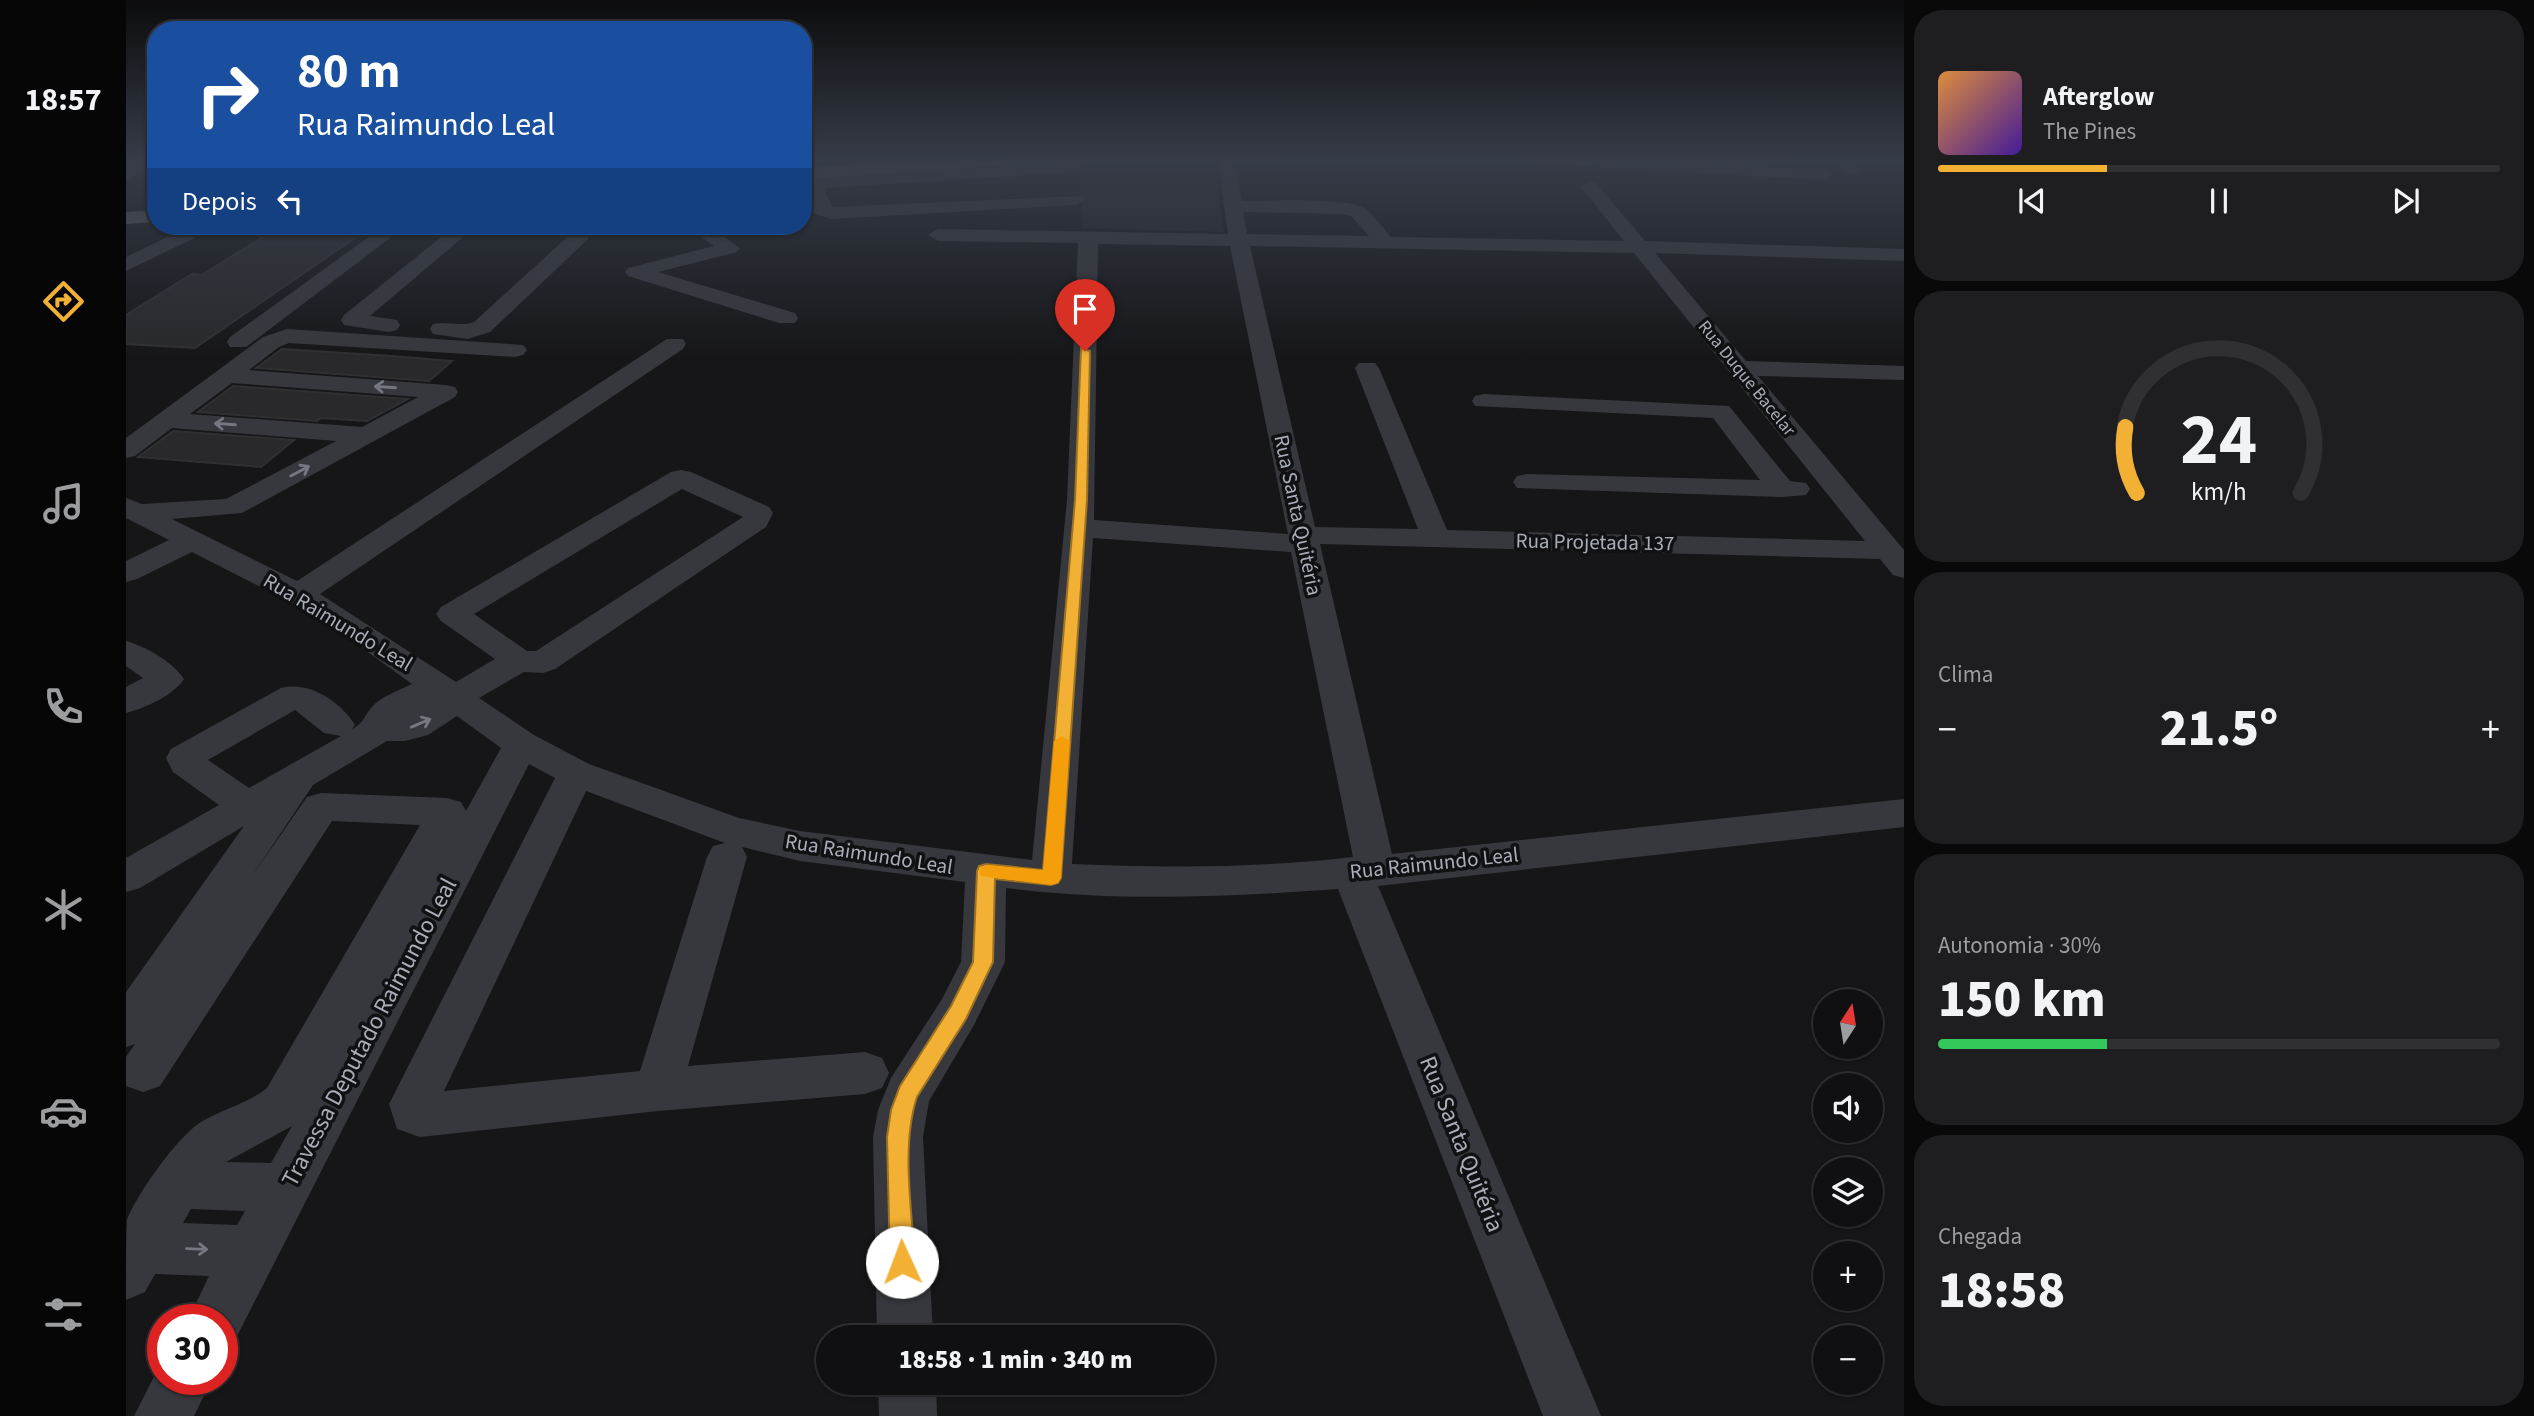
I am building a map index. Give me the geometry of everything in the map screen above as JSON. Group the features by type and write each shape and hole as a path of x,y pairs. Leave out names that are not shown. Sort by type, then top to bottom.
{"street":[{"name":"Rua Santa Quitéria","path":"1236,225 1304,539 1364,871 1572,1416"},
{"path":"1369,225 1385,242"},
{"name":"Rua Duque Bacelar","path":"1622,225 1896,559"},
{"path":"126,265 186,235"},
{"path":"183,382 382,235"},
{"path":"455,235 353,321 468,332 478,330 581,235"},
{"path":"710,235 730,248 635,272 787,318"},
{"path":"937,235 1640,247 1904,255"},
{"path":"1051,878 1079,528 1088,239"},
{"path":"126,450 271,342 298,335 515,350"},
{"path":"299,594 675,344"},
{"path":"1367,368 1436,538"},
{"path":"1739,368 1904,373"},
{"path":"131,509 232,507 446,392 226,375"},
{"path":"1484,401 1720,411 1782,489"},
{"path":"167,419 366,435"},
{"path":"133,862 247,806 382,728 384,716 398,704 448,691 519,661 543,662 756,521 759,513 681,478 452,614 519,661"},
{"path":"1527,482 1837,490"},
{"name":"Rua Raimundo Leal","path":"131,509 299,594 448,691 521,744 576,773 679,813 737,832 800,846 1051,878 1130,882 1231,881 1364,871 1904,813"},
{"name":"Rua Projetada 137","path":"1079,528 1304,539 1436,538 1896,559"},
{"path":"126,573 194,540"},
{"path":"126,651 167,679 126,702"},
{"path":"247,806 186,763 184,758 290,696 300,696 337,726"},
{"name":"Travessa Deputado Raimundo Leal","path":"224,1304 521,744"},
{"path":"576,773 412,1109 420,1115 657,1090 865,1073"},
{"path":"126,1028 299,777"},
{"path":"134,1260 180,1184 207,1147 223,1135 273,1114 285,1103 447,812 321,807 143,1071"},
{"path":"657,1090 727,857"},
{"path":"905,1325 898,1137 902,1110 908,1093 958,1012 983,962 986,871"},
{"path":"180,1184 286,1188"},
{"path":"134,1260 252,1252"},
{"path":"163,1416 174,1395"},
{"path":"907,1395 908,1416"}],"shaded area":[{"path":"1083,225 1223,225 1224,232 1083,228"}],"building":[{"path":"266,235 359,235 195,348 126,344 126,315 192,274 202,275"},
{"path":"282,349 452,361 429,381 256,368"},
{"path":"233,386 408,399 367,421 321,418 317,421 198,412"},
{"path":"173,431 294,440 261,467 138,457"}],"slow traffic":[{"path":"988,872 1051,878 1062,741"}],"route":[{"path":"902,1262 898,1137 902,1110 908,1093 958,1012 983,962 986,871 1051,878 1081,500 1085,351"}]}
